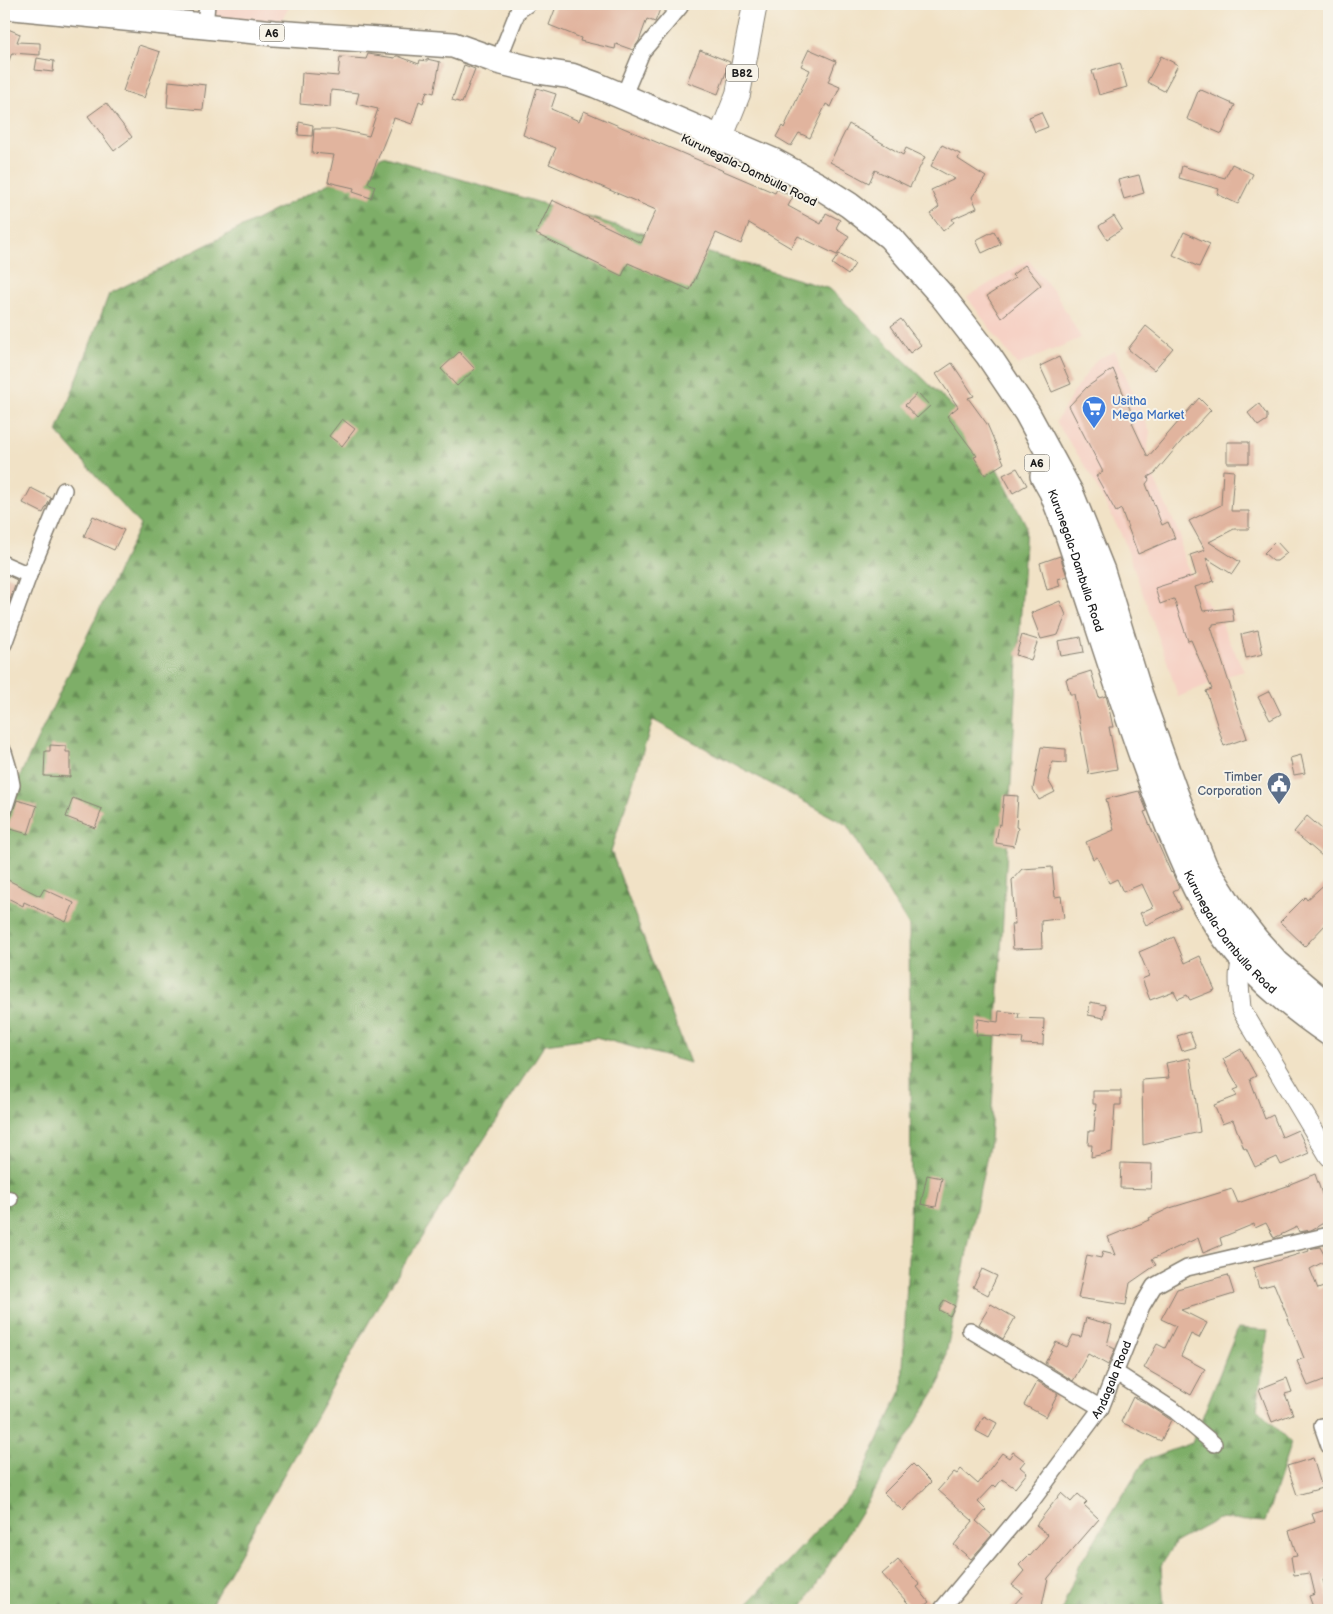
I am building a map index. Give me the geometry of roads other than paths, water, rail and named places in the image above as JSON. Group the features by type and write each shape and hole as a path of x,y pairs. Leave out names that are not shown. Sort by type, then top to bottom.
{"highway":[{"name":"Kurunegala-Dambulla Road","path":"4,6 206,15 274,33 453,45 498,61 538,71 572,76 754,153 804,177 849,205 890,237 943,297 969,330 1027,413 1056,463 1086,530 1107,587 1140,695 1175,793 1204,865 1234,912 1249,950 1284,1000 1329,1033"},
{"name":"Kurunegala-Dambulla Road","path":"538,71 563,87 746,166 811,198 835,213 866,239 894,266 931,307 997,397 1029,448 1052,492 1085,584 1142,757 1174,844 1200,899 1222,934 1249,950 1277,963 1329,1007"}],"main road":[{"name":"B82","path":"720,139 738,94 756,4"}],"street":[{"path":"498,61 518,12 528,4"},
{"path":"623,97 642,52 681,4"},
{"path":"4,644 29,575 64,490"},
{"path":"4,564 29,575"},
{"path":"4,752 12,785 4,810"},
{"path":"1249,950 1239,984 1242,1009 1329,1156"},
{"name":"Andagala Road","path":"942,1610 1032,1501 1101,1408 1142,1306 1154,1286 1186,1268 1329,1235"},
{"path":"970,1330 1101,1408"},
{"path":"1115,1372 1175,1411 1214,1444"},
{"path":"1322,1426 1329,1446"}],"place":[{"name":"Usitha Mega Market","path":"1094,429"},
{"name":"Timber Corporation","path":"1279,805"}]}
